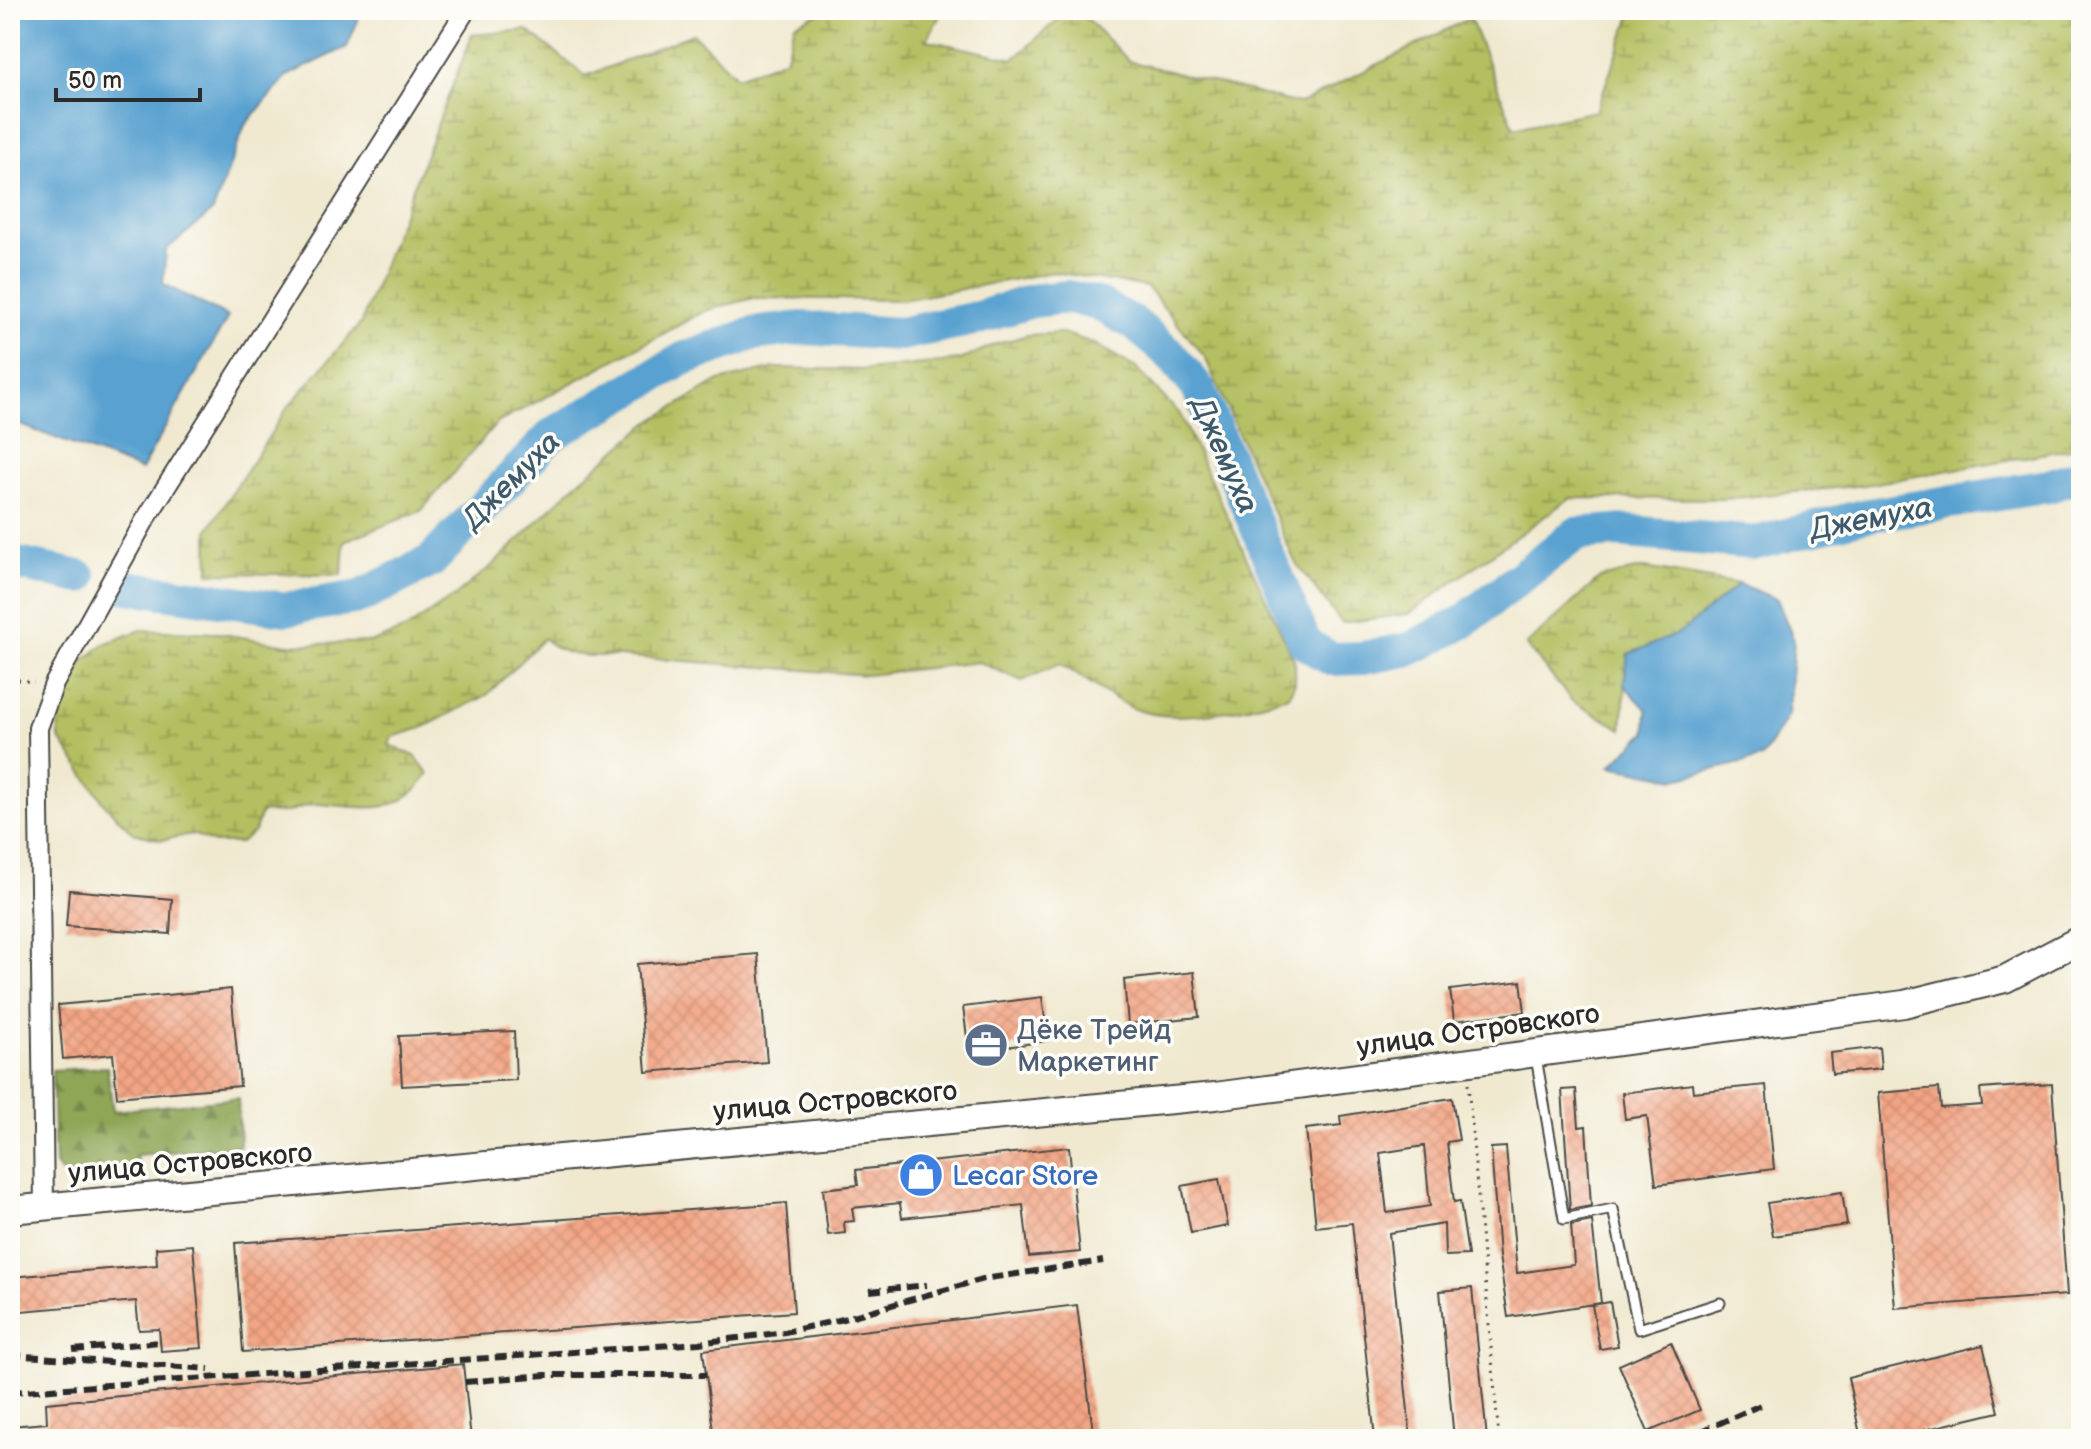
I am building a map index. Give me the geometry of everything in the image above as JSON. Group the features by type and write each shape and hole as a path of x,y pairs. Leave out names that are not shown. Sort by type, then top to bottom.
{"street":[{"path":"44,1208 38,728 54,684 144,522 466,10"},
{"name":"улица Островского","path":"10,1210 1215,1096 1904,1004 2005,979 2081,939"}],"lane":[{"path":"1536,1053 1564,1219 1613,1209 1639,1329 1720,1303"}],"path":[{"path":"10,679 38,682"},
{"path":"1466,1062 1499,1439"}],"green space":[{"path":"826,10 943,10 927,40 1014,59 1068,10 1078,10 1129,61 1299,104 1470,18 1514,128 1596,111 1633,10 2081,10 2081,447 1865,485 1725,499 1570,498 1409,614 1342,623 1295,562 1205,357 1147,287 1053,272 902,300 753,298 705,311 497,423 421,511 344,541 342,575 209,573 208,530 288,407 361,323 472,35 527,30 586,76 693,34 737,77 785,59 795,24"},
{"path":"1062,333 1093,343 1136,368 1180,414 1295,662 1295,683 1288,696 1233,710 1170,716 1135,709 1059,664 1022,681 979,662 867,675 578,655 560,650 544,638 487,695 422,728 392,737 389,745 415,756 429,774 417,789 404,798 378,807 313,804 287,812 261,812 255,831 240,843 214,843 193,834 162,840 133,833 107,807 59,738 58,719 80,664 104,644 141,630 218,633 287,645 372,642 406,629 456,595 496,562 576,484 648,423 719,381 775,368 867,370 960,360 996,344 1028,335"},
{"path":"1645,568 1739,584 1680,634 1628,654 1622,729 1573,702 1526,645 1600,578"},
{"path":"107,1067 113,1111 238,1098 240,1146 136,1155 138,1176 74,1185 55,1165 52,1070"}],"water":[{"path":"10,10 362,10 347,47 287,76 245,125 213,211 166,250 163,284 228,317 141,470 10,421"},
{"path":"1739,584 1777,599 1794,641 1788,715 1762,758 1676,779 1610,766 1646,733 1647,710 1624,685 1628,654 1680,633"}],"building":[{"path":"69,890 172,899 170,934 66,926"},
{"path":"758,954 767,1062 646,1072 637,964"},
{"path":"1194,972 1199,1017 1128,1024 1124,980"},
{"path":"1521,981 1525,1012 1454,1021 1450,990"},
{"path":"231,989 240,1086 117,1097 113,1054 63,1059 58,1005"},
{"path":"1042,997 1048,1041 969,1052 963,1007"},
{"path":"514,1031 516,1080 402,1086 399,1036"},
{"path":"1879,1047 1881,1069 1832,1074 1830,1053"},
{"path":"1692,1084 1693,1092 1766,1085 1774,1169 1656,1185 1647,1116 1625,1119 1622,1093"},
{"path":"2052,1084 2067,1295 1895,1308 1878,1093 1939,1088 1941,1108 1982,1105 1980,1089"},
{"path":"1576,1089 1579,1127 1586,1126 1591,1206 1570,1210 1562,1090"},
{"path":"1452,1098 1459,1140 1447,1142 1454,1202 1460,1201 1468,1255 1445,1256 1444,1224 1389,1233 1411,1439 1375,1439 1352,1223 1316,1227 1306,1129 1341,1125 1340,1116","holes":["1424,1146 1430,1206 1387,1213 1380,1153"]},
{"path":"1069,1147 1080,1252 1029,1257 1023,1205 902,1218 900,1203 852,1208 854,1221 844,1222 845,1233 828,1235 823,1189 858,1185 856,1170"},
{"path":"1506,1147 1517,1273 1574,1265 1571,1225 1592,1221 1601,1303 1508,1317 1499,1256 1491,1148"},
{"path":"1219,1179 1228,1226 1191,1233 1182,1186"},
{"path":"1842,1192 1847,1225 1773,1236 1767,1203"},
{"path":"786,1203 794,1312 243,1352 235,1243"},
{"path":"193,1245 202,1348 161,1351 159,1329 139,1330 136,1301 10,1312 10,1277 157,1265 156,1248"},
{"path":"1472,1288 1487,1439 1454,1439 1440,1291"},
{"path":"1610,1302 1618,1346 1600,1349 1592,1305"},
{"path":"1077,1305 1094,1439 714,1439 703,1350"},
{"path":"1671,1342 1700,1410 1648,1432 1619,1365"},
{"path":"1983,1345 1999,1412 1903,1435 1904,1439 1861,1439 1848,1378"},
{"path":"463,1364 471,1439 10,1439 10,1426 47,1423 46,1403"}],"waterway":[{"name":"Джемуха","path":"126,587 285,609 360,597 431,561 553,434 683,359 752,334 802,328 900,334 978,318 1032,301 1068,297 1098,304 1135,324 1170,354 1198,388 1305,643 1331,659 1363,658 1410,649 1463,622 1576,534 1616,531 1756,543 1863,516 2049,486 2081,475"},
{"name":"Джемуха","path":"10,562 80,577"}],"railway":[{"path":"10,1392 699,1343 785,1332 983,1279 1103,1261"},
{"path":"870,1291 927,1285"},
{"path":"73,1350 160,1342"},
{"path":"10,1355 209,1369"},
{"path":"465,1382 545,1375 706,1375"},
{"path":"1684,1439 1763,1404"}],"place":[{"name":"Дёке Трейд Маркетинг","path":"986,1045"},
{"name":"Lecar Store","path":"921,1175"}]}
